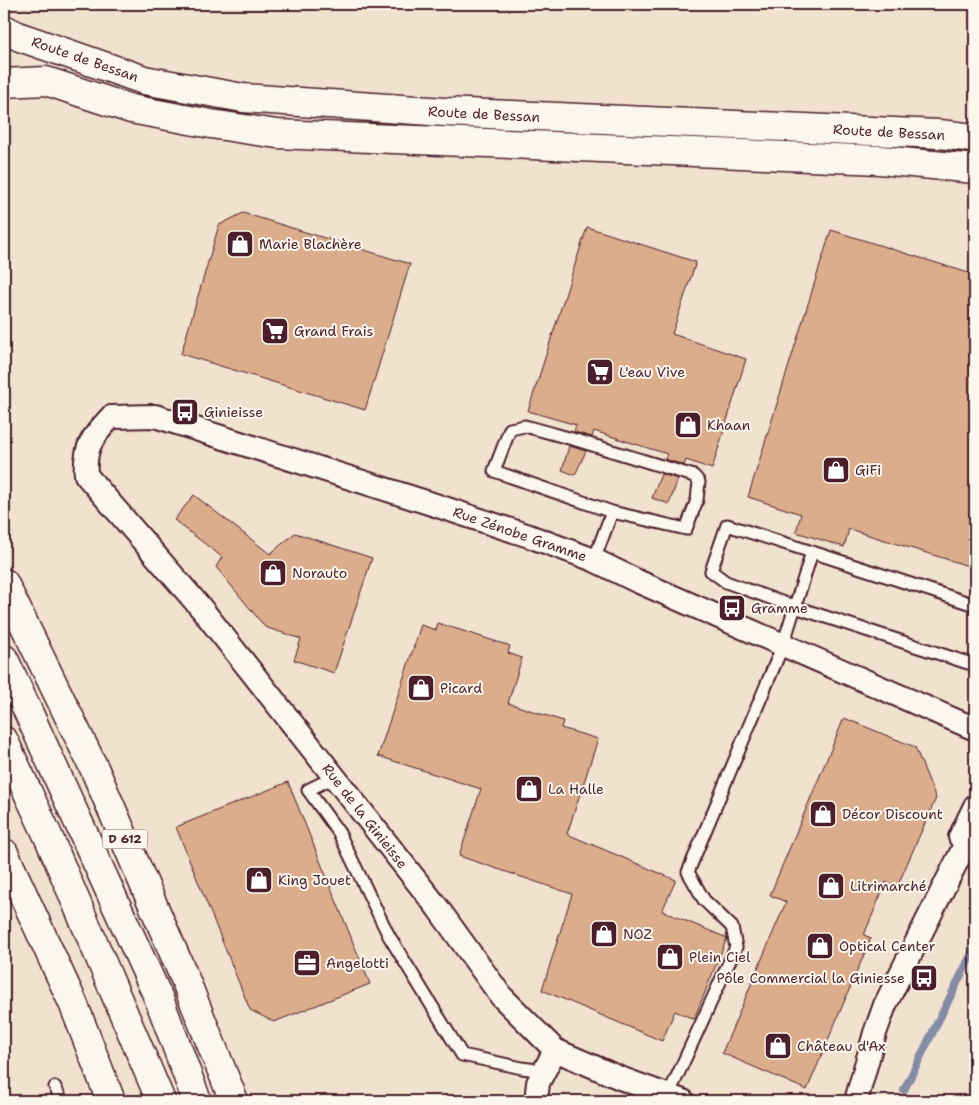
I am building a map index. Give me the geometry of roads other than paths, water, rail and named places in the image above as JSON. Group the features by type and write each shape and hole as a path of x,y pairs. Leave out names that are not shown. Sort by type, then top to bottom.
{"main road":[{"name":"Route de Bessan","path":"4,29 144,80 243,98 445,112 939,134 975,138"},
{"name":"Route de Bessan","path":"4,83 46,81 131,109 277,134 880,160 975,168"},
{"name":"D 612","path":"4,583 94,768 185,979 234,1101"},
{"name":"D 612","path":"4,660 160,999 197,1101"},
{"path":"4,741 48,836 160,1101"},
{"path":"4,750 48,836"},
{"path":"4,852 73,1004 111,1101"}],"street":[{"name":"Rue Zénobe Gramme","path":"86,475 85,461 88,448 94,435 111,417 155,416 432,504 594,560 637,581 975,729"},
{"name":"Rue de la Ginieisse","path":"86,475 201,608 437,907 501,996 555,1050 620,1078 676,1098"},
{"path":"930,915 946,865 975,806"},
{"path":"856,1101 875,1033 885,1006 975,825"},
{"path":"536,1101 538,1083 555,1050"}],"lane":[{"path":"525,426 576,440 694,476 699,482 698,500 686,529 612,512 494,471 510,429 525,426"},
{"path":"594,560 612,512"},
{"path":"975,605 727,525 711,571 726,582 795,607 968,663 975,662"},
{"path":"676,1098 736,947 732,927 704,900 688,872 783,645 812,552"},
{"path":"334,777 308,790 339,833 389,936 462,1055 544,1071"},
{"path":"56,1087 62,1101"}],"waterway":[{"path":"904,1090 975,947"}],"place":[{"name":"Marie Blachère","path":"240,244"},
{"name":"Grand Frais","path":"275,331"},
{"name":"L'eau Vive","path":"600,372"},
{"name":"Ginieisse","path":"185,412"},
{"name":"Khaan","path":"688,425"},
{"name":"GiFi","path":"836,470"},
{"name":"Norauto","path":"273,573"},
{"name":"Gramme","path":"732,608"},
{"name":"Picard","path":"421,688"},
{"name":"La Halle","path":"529,789"},
{"name":"Décor Discount","path":"823,814"},
{"name":"King Jouet","path":"259,880"},
{"name":"Litrimarché","path":"831,886"},
{"name":"NOZ","path":"604,934"},
{"name":"Optical Center","path":"820,946"},
{"name":"Plein Ciel","path":"670,957"},
{"name":"Angelotti","path":"307,963"},
{"name":"Pôle Commercial la Giniesse","path":"924,978"},
{"name":"Château d'Ax","path":"778,1046"}]}
